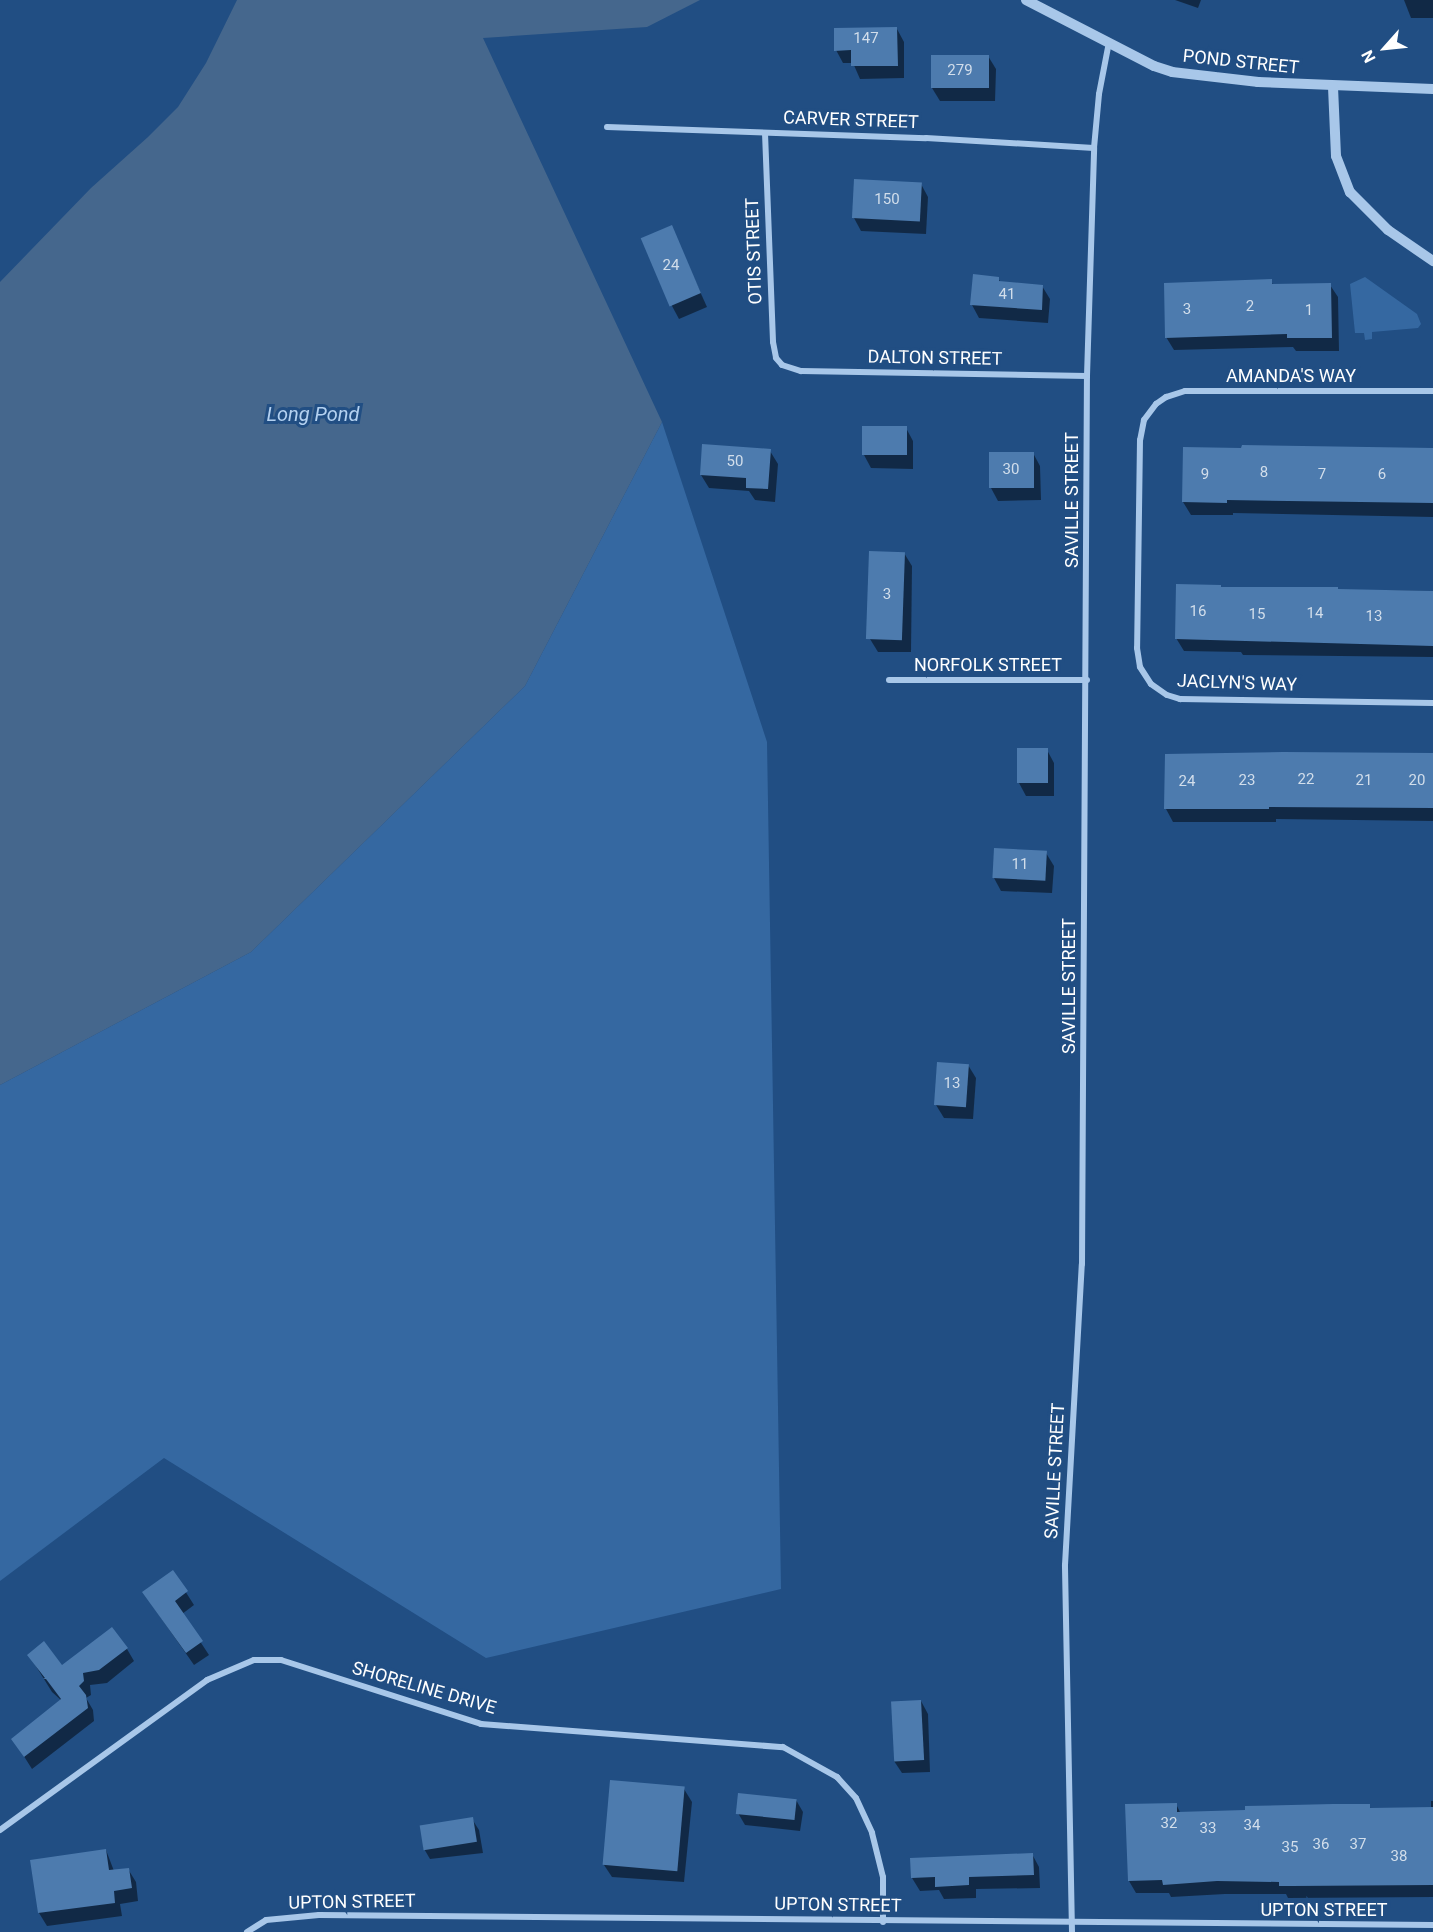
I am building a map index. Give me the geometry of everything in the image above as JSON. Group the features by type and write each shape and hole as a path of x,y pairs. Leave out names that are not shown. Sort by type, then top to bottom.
{"street":[{"name":"POND STREET","path":"1026,0 1172,72 1211,78 1334,87 1433,89"},
{"name":"SAVILLE STREET","path":"1072,1932 1065,1565 1082,1264 1087,376 1094,148 1099,94 1109,42"},
{"path":"1334,87 1336,156 1350,192 1388,230 1433,261"},
{"name":"CARVER STREET","path":"607,127 938,138 1094,148"},
{"name":"OTIS STREET","path":"765,133 773,348 782,365"},
{"name":"DALTON STREET","path":"782,365 801,371 1087,376"},
{"name":"AMANDA'S WAY","path":"1156,404 1166,397 1185,391 1432,390"},
{"name":"JACLYN'S WAY","path":"1156,404 1142,427 1140,452 1137,654 1140,667 1151,684 1167,695 1187,699 1433,703"},
{"name":"NORFOLK STREET","path":"889,680 1087,680"},
{"name":"SHORELINE DRIVE","path":"0,1830 207,1680 254,1660 281,1660 481,1724 783,1747 837,1778 856,1798 872,1833 883,1878 883,1922"},
{"name":"UPTON STREET","path":"247,1932 266,1920 319,1916 1072,1924 1433,1925"}],"shaded area":[{"path":"1365,277 1417,314 1421,324 1418,328 1372,332 1372,339 1365,340 1364,333 1355,333 1350,284"},
{"path":"662,422 767,742 781,1589 486,1658 164,1458 0,1581 0,1085 251,952 525,686"}],"water":[{"name":"Long Pond","path":"237,0 700,0 647,27 483,38 662,422 525,686 251,952 0,1085 0,282 91,188 178,107 206,63"}],"building":[{"path":"897,27 898,66 851,66 851,50 834,51 834,28"},
{"path":"931,55 989,55 989,88 931,88"},
{"path":"854,179 922,183 920,222 852,218"},
{"path":"672,225 701,293 670,306 641,238"},
{"path":"973,274 999,277 999,281 1043,285 1042,310 970,305"},
{"path":"1272,279 1272,284 1331,283 1332,338 1287,338 1287,334 1165,338 1164,283"},
{"path":"862,426 907,426 907,455 862,455"},
{"path":"702,444 771,449 768,489 746,488 746,478 700,475"},
{"path":"1242,445 1433,448 1433,503 1227,500 1227,503 1182,502 1183,447 1241,448"},
{"path":"989,452 1034,452 1034,488 989,488"},
{"path":"869,551 905,552 902,640 866,639"},
{"path":"1176,584 1433,591 1433,646 1175,639"},
{"path":"1017,748 1048,748 1048,783 1017,783"},
{"path":"1433,753 1433,808 1164,809 1165,754"},
{"path":"994,848 1047,851 1045,881 992,878"},
{"path":"937,1062 969,1064 966,1107 934,1105"},
{"path":"173,1570 188,1591 175,1601 203,1641 186,1653 142,1592"},
{"path":"112,1627 128,1648 99,1670 83,1673 84,1681 79,1686 86,1695 88,1708 24,1757 11,1739 61,1699 46,1679 43,1679 45,1678 27,1655 44,1641 62,1665"},
{"path":"921,1700 924,1760 894,1761 891,1702"},
{"path":"610,1780 685,1787 677,1871 603,1865"},
{"path":"738,1793 797,1799 794,1820 736,1814"},
{"path":"1177,1803 1177,1812 1245,1810 1245,1806 1333,1804 1370,1804 1370,1808 1433,1807 1433,1885 1279,1886 1279,1882 1217,1881 1163,1885 1162,1880 1128,1881 1125,1804"},
{"path":"473,1817 477,1842 424,1850 420,1825"},
{"path":"106,1849 109,1870 129,1868 132,1888 114,1891 115,1903 38,1913 30,1860"},
{"path":"1033,1853 1034,1875 969,1877 969,1885 935,1887 935,1877 911,1878 910,1858"}]}
